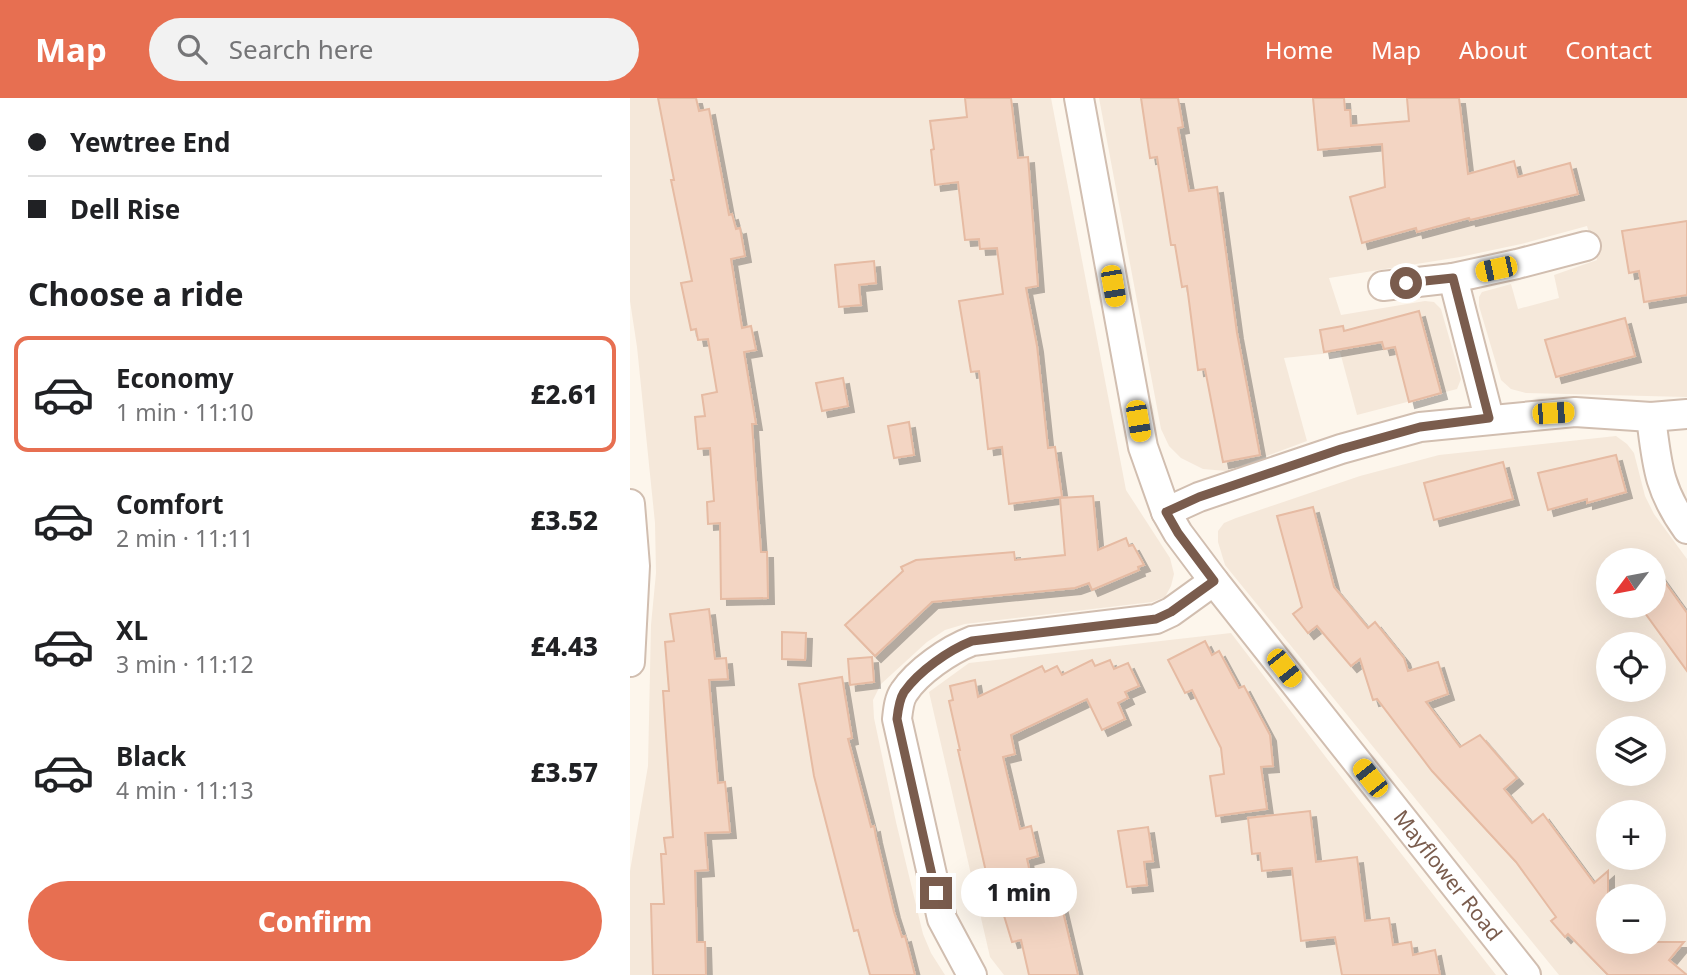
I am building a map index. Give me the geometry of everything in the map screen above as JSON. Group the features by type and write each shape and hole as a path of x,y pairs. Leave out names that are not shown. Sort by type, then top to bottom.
{"street":[{"name":"Mayflower Road","path":"1079,98 1143,447 1166,512 1178,533 1214,581 1526,975"},
{"path":"1383,286 1453,278 1586,246"},
{"path":"1453,278 1489,418"},
{"path":"1166,512 1199,497 1341,449 1420,427 1489,418 1575,412 1651,417 1687,414"},
{"path":"1651,417 1661,483 1687,529"},
{"path":"630,504 635,566 630,662"},
{"path":"972,975 943,919 897,719 898,705 904,692 939,658 953,648 972,641 1156,619 1182,605 1214,581"}],"shaded area":[{"path":"630,98 1051,98 1126,490 1170,558 1174,574 1165,597 1152,602 965,624 945,630 927,642 881,684 873,700 874,718 896,822 923,934 945,975 630,975 630,871 648,766 651,625 656,573 655,523 630,301"},
{"path":"1099,98 1687,98 1687,397 1526,393 1511,389 1501,380 1479,306 1479,297 1482,292 1511,284 1518,309 1559,298 1554,275 1597,260 1587,226 1460,257 1329,278 1341,315 1425,301 1434,302 1441,309 1461,379 1457,389 1357,415 1340,352 1284,358 1307,441 1226,471 1203,469 1181,458 1169,446 1161,429"},
{"path":"1616,436 1634,453 1645,496 1654,514 1687,559 1687,975 1559,975 1225,565 1218,542 1218,531 1224,523 1360,476 1439,455"},
{"path":"1231,633 1496,975 1004,975 990,957 929,692 969,663"}],"building":[{"path":"658,98 696,98 699,111 709,109 729,215 732,214 736,229 740,228 745,256 731,259 742,328 751,326 756,350 744,352 756,424 752,424 761,552 767,552 768,598 721,599 720,523 708,524 707,502 714,501 710,448 698,449 695,417 705,416 702,395 717,392 708,339 698,340 696,329 691,330 681,283 692,281 671,180 674,180"},
{"path":"965,98 1011,98 1018,158 1028,157 1038,286 1026,288 1037,346 1048,448 1055,447 1062,497 1009,504 1002,447 988,449 979,371 971,372 959,301 1003,294 997,248 980,249 979,239 965,240 958,182 935,185 931,150 934,149 930,121 967,117"},
{"path":"1141,98 1178,98 1183,127 1178,128 1189,191 1217,187 1237,333 1260,455 1223,462 1205,369 1198,370 1187,286 1182,287 1175,245 1171,245 1157,157 1150,158"},
{"path":"1313,98 1344,98 1345,110 1350,110 1351,126 1409,121 1407,98 1459,98 1468,174 1514,161 1518,177 1570,163 1578,194 1417,232 1416,228 1362,243 1350,197 1385,187 1382,144 1318,150"},
{"path":"1687,221 1687,295 1644,302 1639,271 1629,273 1622,231"},
{"path":"874,261 876,283 859,285 861,305 839,307 835,265"},
{"path":"1419,311 1441,393 1409,402 1395,347 1384,349 1382,342 1324,352 1320,330 1343,326 1344,331"},
{"path":"1625,318 1635,356 1556,377 1545,340"},
{"path":"843,378 848,406 822,411 816,383"},
{"path":"909,422 914,455 894,458 888,426"},
{"path":"1616,455 1626,492 1548,510 1538,473"},
{"path":"1503,462 1513,499 1434,520 1424,483"},
{"path":"1093,496 1098,550 1126,538 1144,565 1138,567 1139,570 1092,590 1089,583 1075,588 932,602 875,656 845,625 903,571 901,567 916,560 1014,552 1015,560 1065,555 1060,498"},
{"path":"1313,507 1334,587 1368,628 1375,622 1404,658 1408,671 1438,662 1448,694 1426,702 1460,747 1480,735 1517,778 1504,789 1532,823 1543,814 1594,883 1608,871 1608,884 1596,884 1596,954 1666,954 1666,942 1684,942 1669,960 1687,975 1608,975 1568,934 1565,937 1551,921 1556,917 1516,862 1432,771 1377,699 1373,700 1360,659 1351,666 1317,626 1308,633 1293,614 1302,607 1277,516"},
{"path":"1666,584 1687,613 1687,671 1666,642 1666,632 1659,632 1649,618 1666,618"},
{"path":"709,609 715,659 726,658 728,679 709,680 718,783 725,782 730,832 705,833 708,870 695,871 697,942 705,942 706,975 653,975 651,904 664,904 661,854 666,854 664,838 673,837 663,691 669,691 665,642 674,641 670,614"},
{"path":"782,632 806,633 805,660 782,659"},
{"path":"1205,641 1212,655 1219,651 1239,688 1244,686 1270,735 1273,766 1261,767 1267,809 1216,816 1210,776 1224,774 1221,748 1192,690 1185,693 1168,660"},
{"path":"872,657 874,682 850,685 848,659"},
{"path":"1092,660 1095,666 1110,660 1114,669 1128,663 1139,686 1125,692 1128,698 1118,703 1125,719 1102,730 1087,699 1011,735 1015,754 1003,757 1020,829 1031,826 1038,856 1027,859 1037,904 1060,899 1078,975 1029,975 1021,940 1012,942 998,896 992,898 958,750 949,701 953,700 950,686 975,680 978,697 1042,666 1045,672 1057,666 1062,675"},
{"path":"842,677 852,738 848,739 871,827 874,826 894,912 902,937 905,936 915,975 870,975 858,930 854,931 814,776 799,684"},
{"path":"1310,811 1316,862 1357,857 1365,921 1389,918 1393,945 1411,942 1413,955 1435,950 1440,975 1342,975 1335,937 1301,941 1292,868 1262,871 1260,853 1252,854 1248,818"},
{"path":"1148,827 1153,861 1144,862 1147,885 1127,887 1118,831"}],"route":[{"path":"936,893 897,719 898,705 904,692 939,658 953,648 972,641 1156,619 1171,612 1214,581 1178,533 1166,512 1199,497 1341,449 1420,427 1489,418 1453,278 1406,283"}]}
